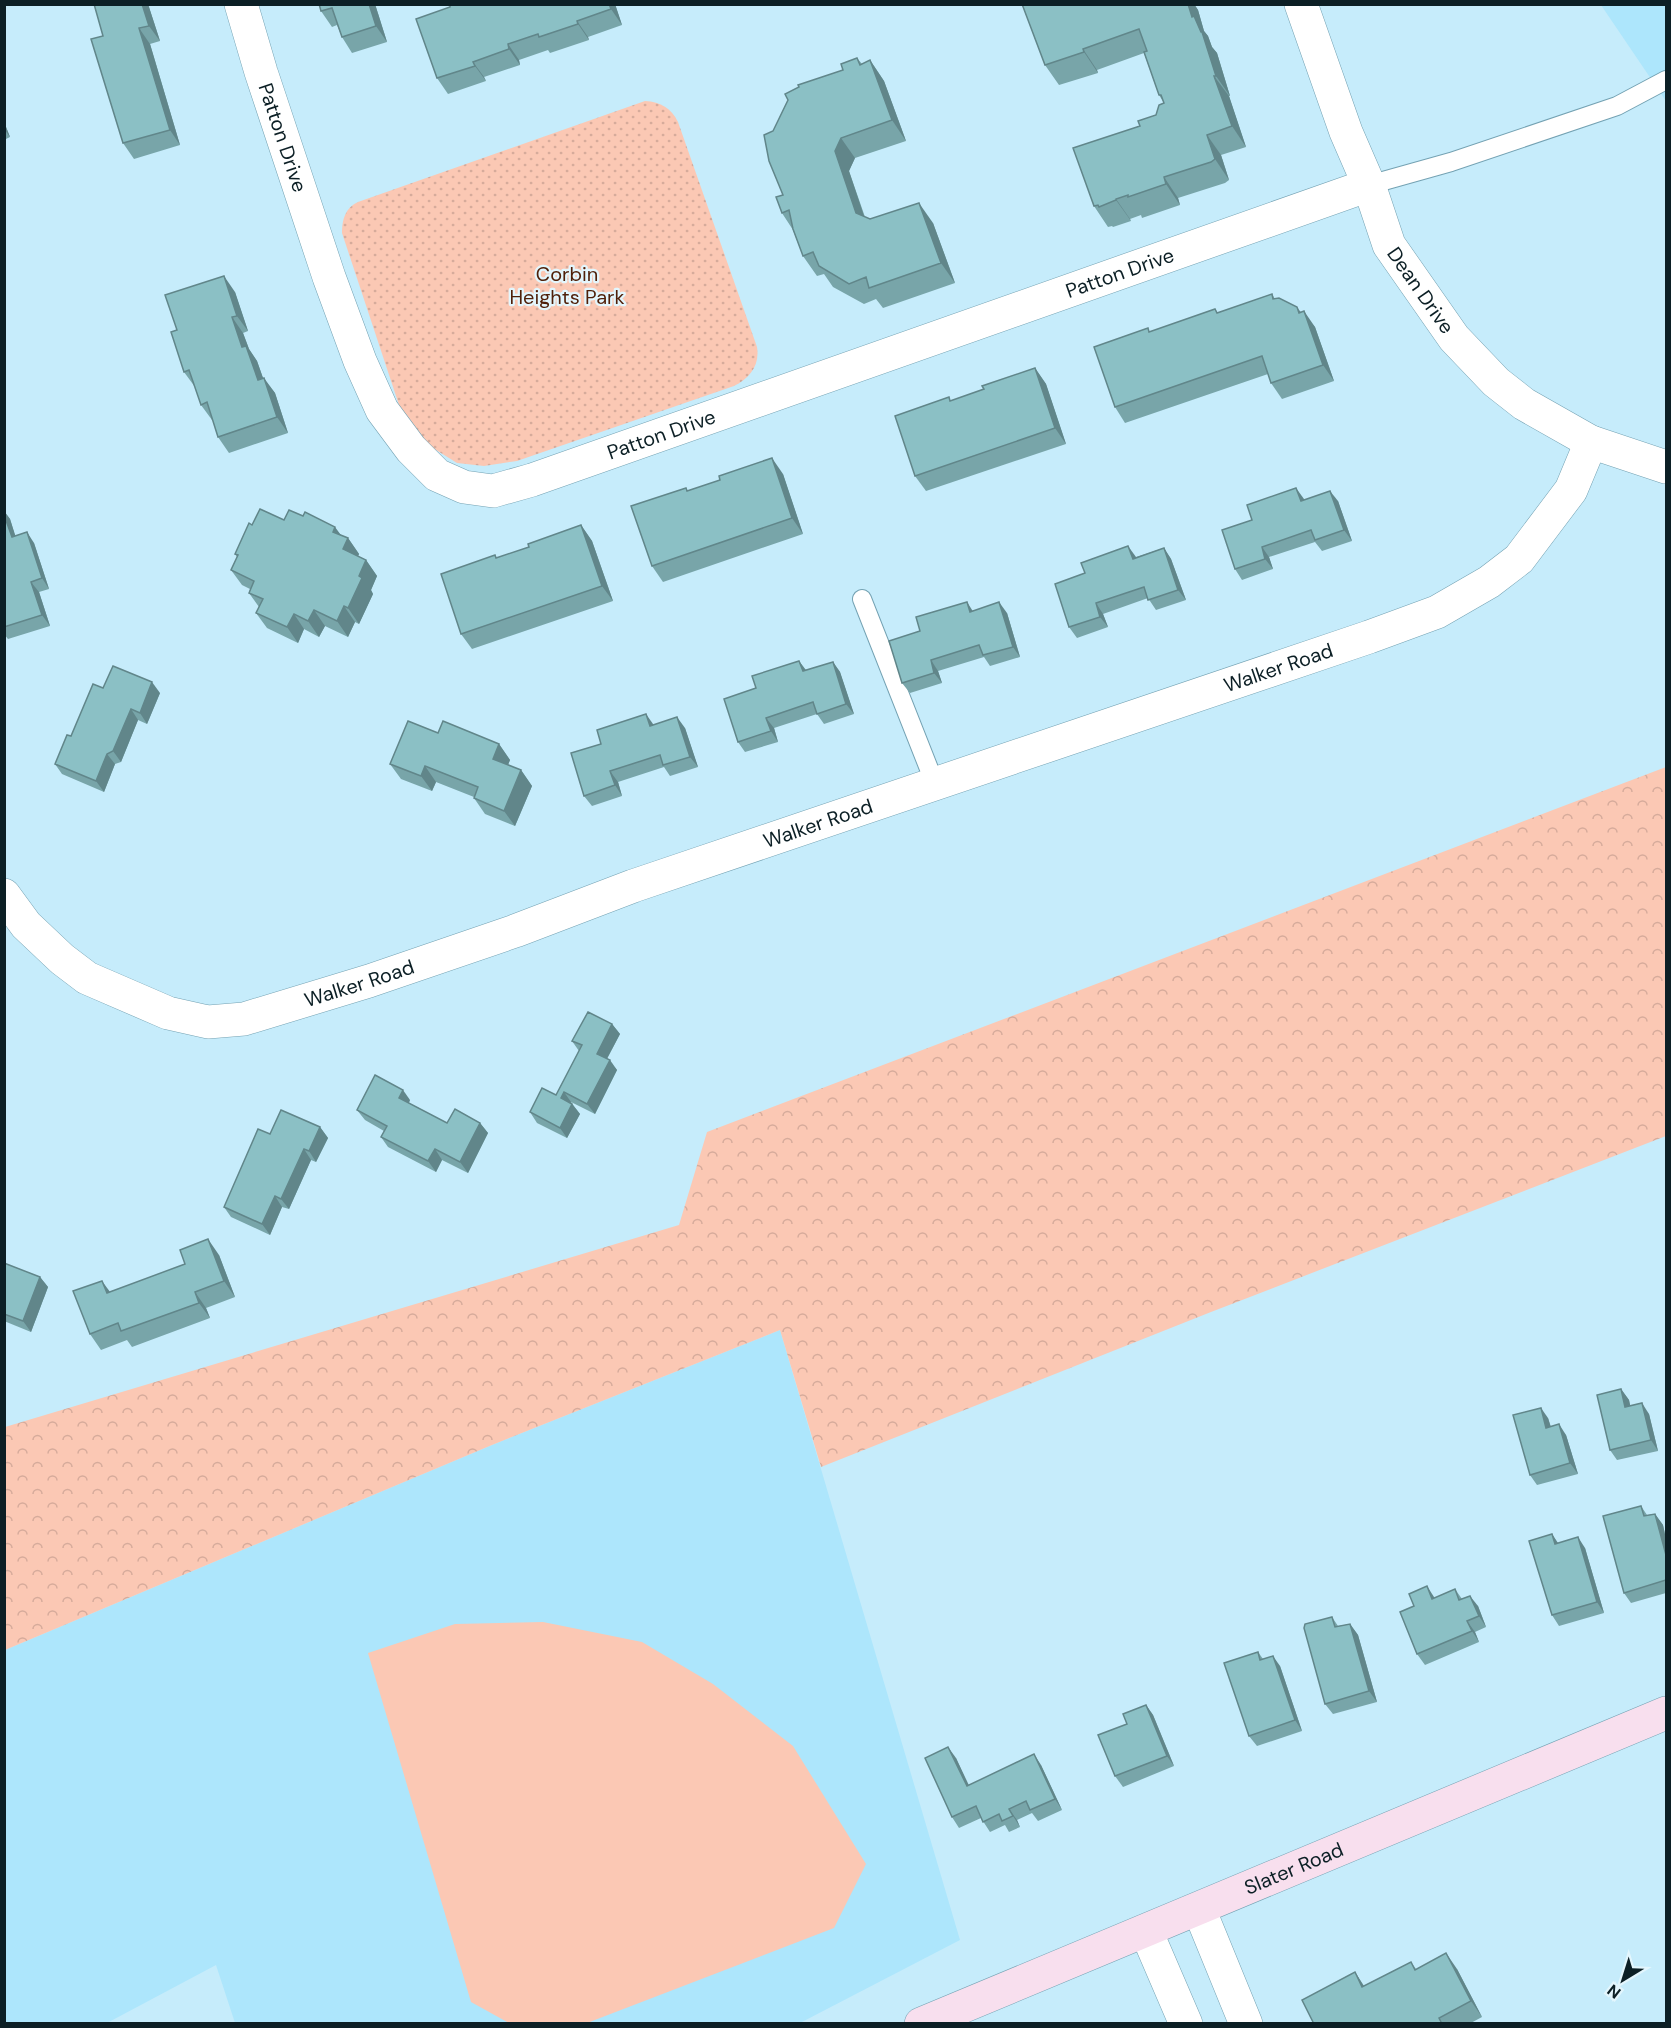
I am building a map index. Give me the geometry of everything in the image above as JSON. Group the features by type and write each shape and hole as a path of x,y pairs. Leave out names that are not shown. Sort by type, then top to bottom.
{"main road":[{"name":"Slater Road","path":"921,2024 1666,1713"}],"street":[{"name":"Patton Drive","path":"242,4 261,72 329,277 360,361 382,410 411,449 437,475 464,487 493,491 532,480 1369,185"},
{"name":"Dean Drive","path":"1301,4 1389,245 1454,338 1496,382 1524,404 1591,442 1666,467"},
{"name":"Walker Road","path":"4,895 26,925 62,959 87,978 168,1013 208,1022 244,1019 369,981 515,931 633,886 792,834 1437,612 1489,582 1519,559 1571,490 1591,442"},
{"path":"1199,1909 1246,2024"},
{"path":"1146,1931 1186,2024"}],"lane":[{"path":"1369,185 1451,162 1617,106 1666,80"},
{"path":"862,599 934,784"}],"shaded area":[{"path":"1601,5 1666,5 1666,101"},
{"path":"780,1330 960,1940 800,2023 235,2023 216,1965 107,2023 5,2024 5,1650 492,1445"}],"green space":[{"name":"Corbin Heights Park","path":"645,101 665,107 678,122 757,347 757,360 753,370 734,386 517,461 484,466 457,463 428,445 401,411 342,233 345,215 358,202"},
{"path":"1666,767 1666,1136 1211,1312 821,1467 780,1330 492,1445 5,1650 5,1427 679,1225 707,1132"},
{"path":"543,1622 642,1642 713,1684 793,1746 866,1864 834,1928 587,2023 509,2023 471,2002 368,1653 455,1624"}],"building":[{"path":"94,4 142,4 149,26 139,28 170,130 123,143 91,39 103,36"},
{"path":"319,4 369,4 376,26 342,37 332,8 321,11"},
{"path":"450,4 609,4 611,9 577,21 578,24 508,44 509,49 473,62 475,66 437,78 416,19 450,7"},
{"path":"1022,4 1188,4 1192,17 1194,16 1202,32 1216,76 1214,76 1232,126 1207,135 1215,159 1164,177 1166,184 1116,199 1099,207 1094,206 1073,148 1140,126 1138,121 1156,115 1159,105 1164,103 1144,52 1147,51 1139,29 1083,49 1084,52 1045,65"},
{"path":"857,58 860,65 870,60 892,120 841,138 835,151 856,213 870,219 919,203 941,263 869,288 866,277 849,284 819,266 813,252 803,256 789,210 782,213 776,197 783,195 769,161 764,135 773,131 788,100 785,94 799,87 798,85 843,70 841,64"},
{"path":"224,276 237,316 232,317 242,347 246,346 258,380 264,378 277,417 218,437 207,402 201,405 189,370 184,372 171,332 177,330 165,295"},
{"path":"1272,294 1273,299 1279,298 1297,307 1299,313 1304,311 1323,365 1271,383 1262,356 1115,407 1094,347 1148,328 1149,332 1215,309 1217,313"},
{"path":"1035,368 1055,428 915,476 895,416 949,397 950,401 984,389 982,386"},
{"path":"772,458 792,518 652,566 631,506 686,488 687,491 720,480 719,476"},
{"path":"1296,488 1301,501 1330,491 1344,530 1315,540 1311,530 1262,547 1265,559 1235,569 1222,530 1252,520 1247,505"},
{"path":"260,509 284,520 289,510 303,516 305,512 335,527 333,532 348,538 343,549 366,560 359,576 362,578 348,608 344,606 337,621 314,610 308,621 294,614 287,627 256,613 263,599 249,593 254,581 231,570 238,555 235,554 249,523 252,525"},
{"path":"4,515 12,537 27,532 42,578 31,582 42,615 4,627"},
{"path":"581,525 602,586 461,634 441,574 495,555 496,558 529,547 528,544"},
{"path":"1128,546 1133,559 1164,548 1178,590 1148,600 1144,587 1096,603 1100,617 1069,627 1055,584 1085,573 1081,563"},
{"path":"967,602 970,612 999,602 1013,647 983,655 979,645 931,660 934,673 902,683 889,641 920,631 916,617"},
{"path":"799,661 803,671 833,662 846,704 817,714 813,702 766,718 771,731 738,742 724,699 756,688 752,676"},
{"path":"113,666 152,682 140,713 131,709 113,751 107,754 96,781 55,764 67,735 71,736 93,684 103,688"},
{"path":"646,714 650,726 677,717 690,757 663,765 660,755 610,771 615,785 584,796 571,753 601,744 597,730"},
{"path":"408,721 438,733 443,721 499,744 493,759 521,770 504,811 474,798 478,787 425,766 421,776 390,764"},
{"path":"588,1012 612,1024 597,1054 610,1060 587,1104 564,1092 561,1098 572,1104 560,1128 530,1112 542,1088 556,1095 582,1045 572,1041"},
{"path":"375,1075 403,1090 399,1098 447,1123 455,1109 480,1123 460,1162 435,1149 428,1161 381,1137 387,1126 357,1110"},
{"path":"281,1110 320,1127 309,1151 304,1149 281,1199 275,1196 262,1224 224,1207 258,1129 270,1134"},
{"path":"208,1239 224,1281 195,1292 199,1303 121,1331 118,1323 90,1334 73,1291 102,1281 107,1293 185,1264 180,1250"},
{"path":"4,1263 40,1277 23,1321 4,1314"},
{"path":"1621,1389 1625,1407 1642,1403 1651,1440 1610,1450 1597,1395"},
{"path":"1541,1408 1546,1428 1559,1424 1570,1463 1530,1475 1513,1415"},
{"path":"1641,1506 1644,1516 1655,1514 1666,1555 1666,1580 1624,1593 1603,1516"},
{"path":"1552,1534 1555,1544 1578,1537 1597,1602 1552,1615 1529,1541"},
{"path":"1427,1586 1432,1599 1455,1589 1459,1600 1470,1596 1479,1616 1467,1621 1472,1631 1417,1654 1400,1612 1414,1606 1409,1594"},
{"path":"1332,1617 1335,1627 1350,1624 1369,1691 1325,1704 1304,1628 1305,1624"},
{"path":"1258,1652 1260,1660 1273,1656 1295,1720 1249,1736 1224,1663"},
{"path":"1146,1705 1167,1756 1115,1776 1098,1735 1127,1724 1123,1714"},
{"path":"948,1747 967,1786 1034,1754 1055,1799 1030,1810 1026,1801 1009,1809 1013,1816 1002,1821 999,1814 983,1822 976,1806 952,1817 925,1758"},
{"path":"1446,1953 1471,2001 1439,2018 1442,2024 1314,2024 1302,2000 1355,1972 1362,1987 1411,1962 1415,1970"}]}
